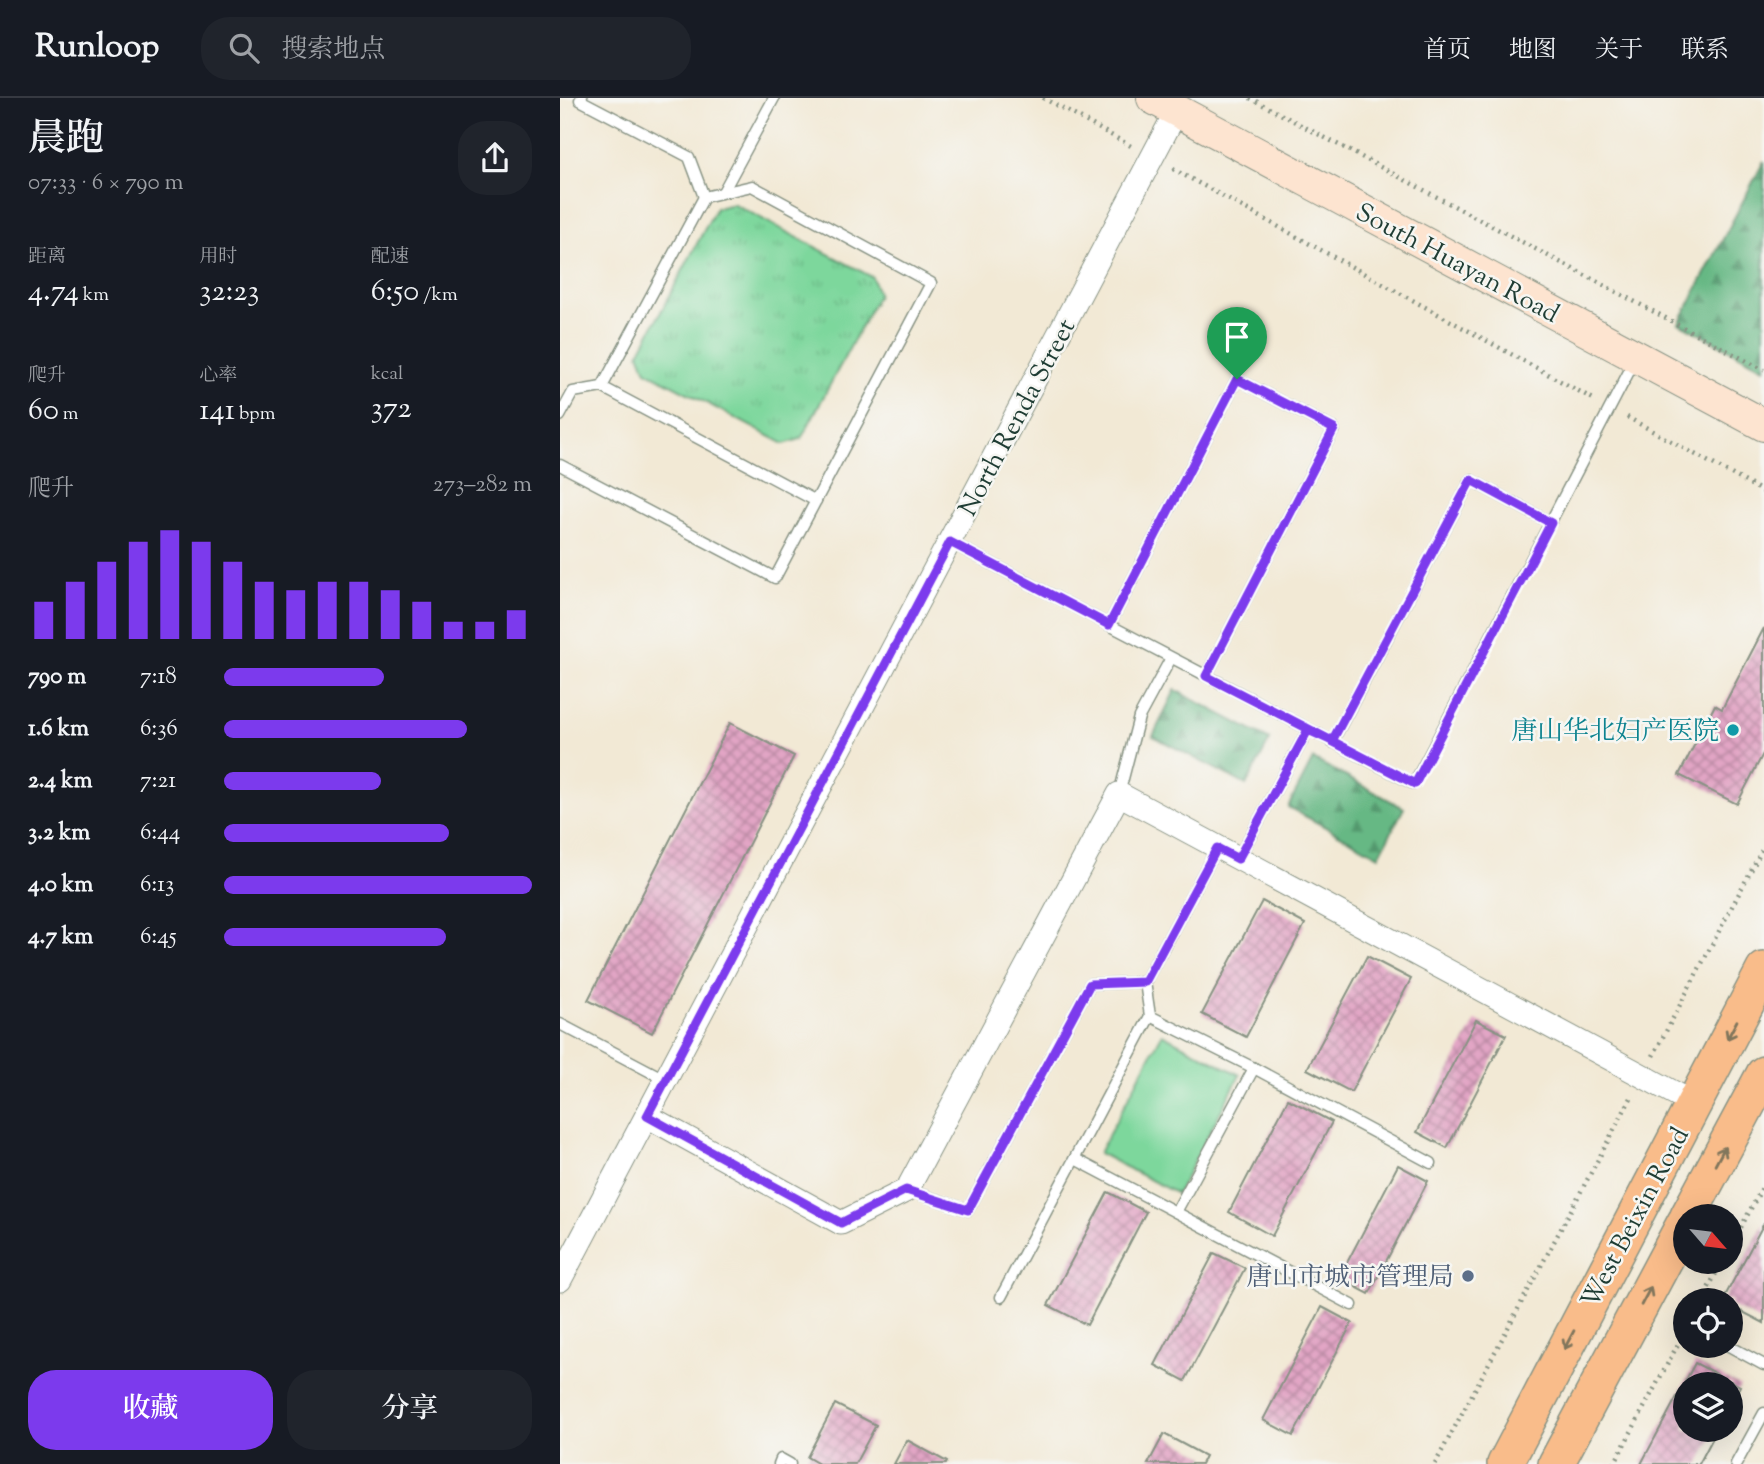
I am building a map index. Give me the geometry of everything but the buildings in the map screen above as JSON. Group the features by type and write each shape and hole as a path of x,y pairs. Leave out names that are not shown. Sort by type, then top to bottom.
{"main road":[{"name":"West Beixin Road","path":"1505,1464 1764,970"},
{"name":"West Beixin Road","path":"1694,1204 1764,1074"},
{"name":"West Beixin Road","path":"1556,1464 1673,1245"}],"street":[{"name":"North Renda Street","path":"560,1280 1152,158 1165,104"},
{"name":"South Huayan Road","path":"1165,104 1764,425"},
{"path":"647,1116 841,1223 906,1190 1119,794 1693,1103"}],"lane":[{"path":"582,98 580,100 688,157 704,197"},
{"path":"723,192 774,98"},
{"path":"560,465 775,578 931,283 752,186 704,197 602,387"},
{"path":"950,542 1415,784 1636,358"},
{"path":"1109,625 1237,379 1334,429 1206,676"},
{"path":"560,416 573,392 602,387 816,501"},
{"path":"1332,741 1471,480 1551,523"},
{"path":"1119,794 1139,718 1171,658"},
{"path":"1238,859 1308,730"},
{"path":"1000,1297 1150,1016 1145,982 1217,848"},
{"path":"906,1190 968,1210 1090,984 1145,982"},
{"path":"1150,1016 1254,1068 1431,1163"},
{"path":"560,1024 666,1080"},
{"path":"1176,1212 1254,1068"},
{"path":"1075,1159 1352,1305"},
{"path":"1743,1354 1764,1365"},
{"path":"1736,1464 1764,1413"},
{"path":"779,1464 781,1460 790,1464"}],"path":[{"path":"1043,98 1764,492"},
{"path":"1250,98 1764,370"},
{"path":"1435,1464 1764,846"},
{"path":"1743,1223 1764,1184"},
{"path":"1614,1464 1673,1353"}],"green space":[{"path":"1764,161 1764,368 1679,323"},
{"path":"734,204 872,277 878,295 801,439 784,444 646,371 639,353 716,208"},
{"path":"1175,690 1270,740 1246,785 1153,736"},
{"path":"1313,759 1404,808 1379,856 1288,807"},
{"path":"1162,1034 1240,1075 1177,1194 1099,1153"}],"place":[{"name":"唐山华北妇产医院","path":"1733,730"},
{"name":"唐山市城市管理局","path":"1468,1276"}],"route":[{"path":"1237,379 1109,625 950,542 647,1116 841,1223 906,1190 968,1210 1090,984 1145,982 1217,848 1238,859 1308,730 1332,741 1471,480 1551,523 1415,784 1308,730 1206,676 1334,429 1237,379"}]}
